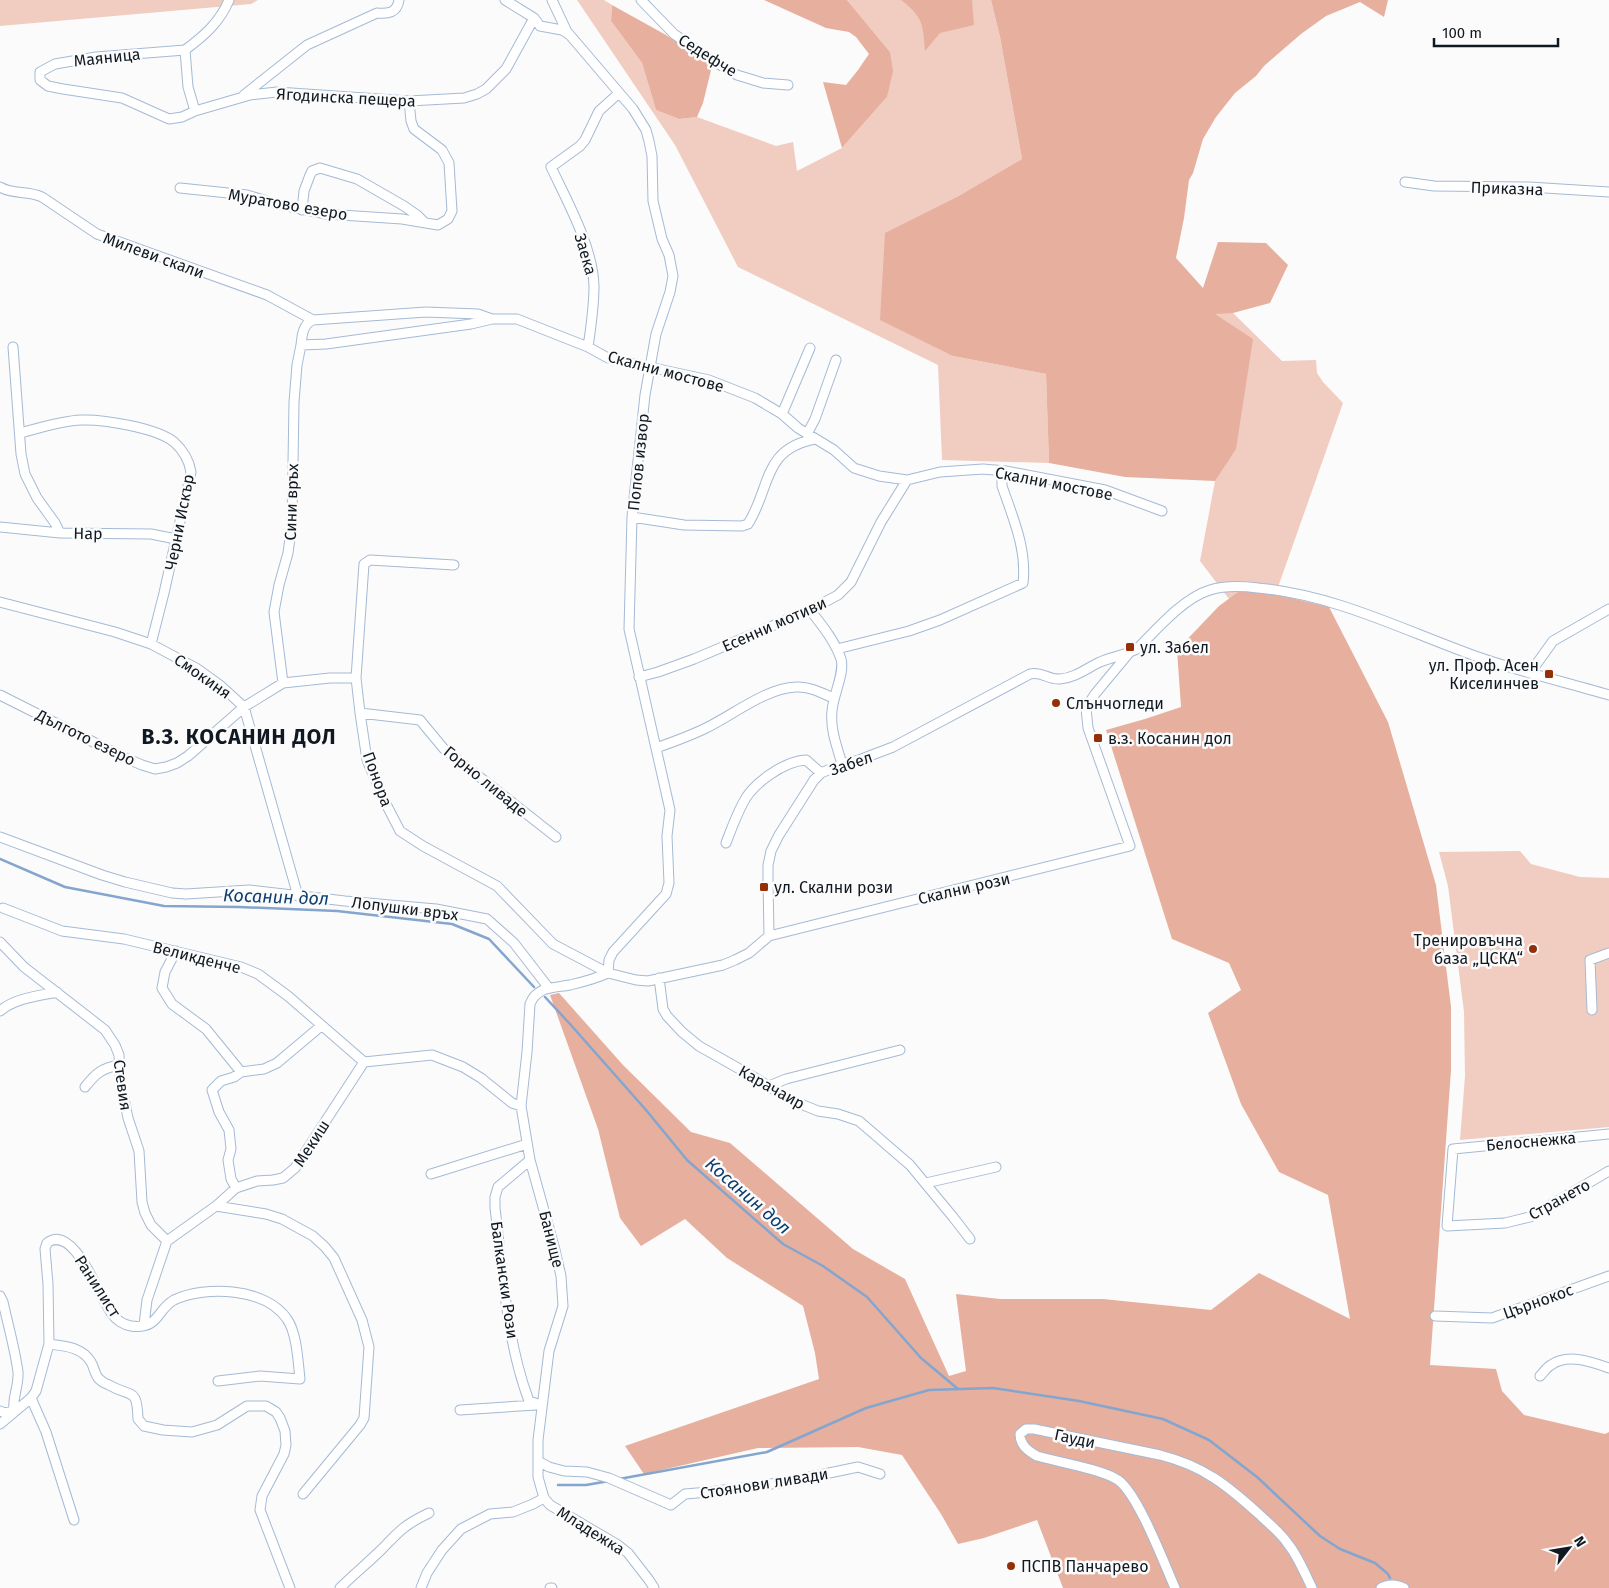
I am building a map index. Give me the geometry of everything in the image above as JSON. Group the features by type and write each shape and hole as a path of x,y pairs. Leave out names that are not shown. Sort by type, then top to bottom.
{"street":[{"path":"196,111 188,87 185,50 202,38 217,22 229,0"},
{"path":"241,98 306,45 377,13 386,14 394,11 399,5 400,0"},
{"path":"505,0 534,18 540,26 562,30 569,34"},
{"name":"Попов извор","path":"552,0 569,34 633,109 646,130 652,156 653,201 657,224 669,255 673,276 670,292 656,334 645,395 632,517 629,629 670,810 667,836 669,883 666,894 613,952 609,960 608,973"},
{"name":"Седефче","path":"641,0 674,34 715,62 738,75 763,83 788,85"},
{"name":"Ягодинска пещера","path":"40,80 48,86 122,98 169,119 182,117 241,98 277,92 409,101 464,98 486,89 506,69 534,18"},
{"name":"Маяница","path":"40,80 40,72 55,64 96,57 185,50"},
{"name":"Заека","path":"588,347 594,300 589,256 551,166 580,146 585,140 599,111 619,93"},
{"path":"302,210 304,191 310,175 312,171 320,168 357,179 404,206 426,223 438,225 448,219 452,210 448,158 442,150 414,129 411,122 409,101"},
{"name":"Приказна","path":"1405,182 1434,186 1609,192"},
{"name":"Милеви скали","path":"0,187 6,190 35,194 96,234 267,295 313,320"},
{"name":"Муратово езеро","path":"180,188 247,195 302,210 326,214 402,219 426,223"},
{"path":"313,320 426,312 478,314 492,319"},
{"path":"301,345 326,344 471,324 492,319 517,319 588,347"},
{"name":"Сини връх","path":"283,683 274,612 288,553 292,524 294,402 297,365 304,328 306,324 313,320"},
{"path":"13,347 21,454 25,474 37,498 60,533"},
{"name":"Скални мостове","path":"588,347 608,358 709,380 755,398 834,450 854,468 879,476 907,480 940,472 983,469 1006,471 1105,490 1162,511"},
{"path":"782,414 810,348"},
{"path":"632,517 684,525 742,526 748,524 777,458 788,448 811,436 814,419 836,360"},
{"name":"Черни Искър","path":"20,433 58,423 98,420 150,431 173,442 185,455 191,472 151,644"},
{"path":"836,649 909,631 932,623 1023,583 1025,571 1021,540 1002,486 1002,477 1006,471"},
{"name":"Есенни мотиви","path":"639,677 694,658 810,610 838,595 851,582 881,522 907,480"},
{"name":"Нар","path":"0,527 60,533 151,534 176,539"},
{"name":"Понора","path":"454,565 370,560 365,562 363,566 356,678 367,760 385,802 400,830 422,846 497,886 553,944 608,973"},
{"name":"Забел","path":"768,936 768,865 771,851 809,787 821,774 842,764 859,760 893,747 1030,674 1039,673 1059,679 1076,674 1102,661 1129,653 1136,649 1177,610 1208,590 1228,586 1287,591 1332,602 1480,658 1609,695"},
{"name":"Смокиня","path":"0,602 115,632 151,644 196,668 244,706 298,896"},
{"path":"1530,673 1554,641 1609,609"},
{"path":"810,610 820,623 841,659 842,668 833,698 831,714 834,738 842,764"},
{"name":"Скални рози","path":"768,936 1130,846 1088,728 1086,708 1095,694 1129,653"},
{"name":"Дългото езеро","path":"0,694 120,756 155,769 166,767 188,756 244,706 283,683 330,678 356,678"},
{"path":"656,748 706,728 783,689 803,687 833,698"},
{"name":"Горно ливаде","path":"360,713 420,720 444,749 556,837"},
{"path":"726,843 743,801 772,773 791,763 806,760 821,774"},
{"name":"Лопушки връх","path":"0,838 102,875 164,891 186,894 249,890 436,909 487,919 514,943 548,988"},
{"name":"Великденче","path":"2,908 62,931 124,939 241,966 258,974 288,996 320,1026 364,1062"},
{"path":"548,988 591,980 608,973 648,981 723,965 749,953 768,936"},
{"name":"Стевия","path":"0,942 24,967 95,1021 111,1037 119,1055 120,1079 128,1118 139,1151 142,1202 145,1214 151,1225 167,1241"},
{"path":"176,951 165,972 162,988 172,1004 206,1029 241,1072"},
{"path":"1592,1010 1590,960 1609,953"},
{"name":"Карачаир","path":"659,978 663,1009 682,1032 699,1046 769,1086 786,1098 818,1111 838,1114 859,1121 910,1164 970,1239"},
{"name":"Банище","path":"544,1498 538,1477 538,1440 541,1405 548,1351 563,1306 561,1276 556,1250 530,1160 522,1106 530,1004 536,994 548,988"},
{"path":"0,1011 4,1007 22,999 57,992"},
{"path":"236,1188 231,1179 228,1160 231,1149 229,1130 219,1112 212,1090 221,1081 234,1077 241,1072 264,1068 277,1063 320,1026"},
{"path":"769,1086 786,1079 900,1050"},
{"path":"364,1062 432,1055 463,1067 481,1078 512,1103 522,1106"},
{"name":"Мекиш","path":"167,1241 216,1206 236,1188 283,1178 296,1168 364,1062"},
{"path":"85,1087 95,1074 109,1067 120,1065"},
{"name":"Белоснежка","path":"1447,1226 1453,1149 1609,1134"},
{"path":"431,1174 528,1144"},
{"name":"Балкански Рози","path":"530,1160 498,1187 495,1197 495,1208 506,1302 521,1380 528,1401 541,1405"},
{"path":"926,1183 996,1167"},
{"name":"Странето","path":"1447,1226 1505,1222 1530,1218 1609,1171"},
{"path":"216,1206 266,1214 282,1219 313,1236 334,1258 362,1320 369,1347 364,1418 303,1494"},
{"name":"Ранилист","path":"49,1344 46,1248 47,1243 55,1240 67,1242 73,1247 112,1314 118,1320 131,1326 144,1325"},
{"path":"167,1241 147,1300 144,1325 154,1322 170,1303 182,1297 197,1293 228,1291 247,1294 271,1305 288,1320 294,1337 300,1378 260,1376 218,1381"},
{"name":"Църнокос","path":"1435,1316 1492,1318 1609,1276"},
{"path":"0,1296 3,1302 18,1371 18,1383 12,1402 14,1411"},
{"path":"0,1424 31,1398 36,1391 49,1344 67,1346 86,1355 100,1380 114,1388 132,1394 137,1405 138,1419 144,1426 163,1430 192,1432 217,1424 247,1406 266,1406 276,1412 280,1418 285,1430 286,1445 284,1454 261,1499 260,1510 290,1588"},
{"path":"1540,1376 1551,1364 1566,1360 1576,1359 1609,1368"},
{"path":"31,1398 46,1432 74,1520"},
{"path":"460,1410 541,1405"},
{"path":"0,1411 5,1413 14,1411"},
{"name":"Гауди","path":"1175,1588 1147,1525 1126,1487 1106,1474 1037,1456 1030,1452 1020,1440 1020,1434 1026,1428 1160,1455 1200,1468 1242,1499 1282,1536 1290,1545 1312,1588"},
{"name":"Стоянови ливади","path":"538,1460 549,1467 564,1471 587,1472 609,1478 671,1505 685,1494 786,1482 858,1467 880,1474"},
{"path":"421,1588 427,1573 442,1550 461,1529 490,1514 513,1512 544,1498"},
{"name":"Младежка","path":"544,1498 550,1505 618,1545 628,1553 650,1580 654,1588"},
{"path":"340,1588 383,1548 394,1535 410,1523 429,1513"},
{"path":"1381,1588 1396,1585 1404,1588"}],"shaded area":[{"path":"0,0 258,0 251,4 0,26"},
{"path":"577,0 604,0 612,5 611,21 642,63 656,110 679,119 697,117 776,146 793,142 797,171 842,148 887,97 890,52 847,0 991,0 1000,37 1022,159 955,198 953,356 1046,374 1049,463 942,460 938,365 738,267 675,145"},
{"path":"764,0 847,0 890,52 893,71 887,97 842,148 823,82 846,85 869,54 856,37 849,32 826,28"},
{"path":"901,0 972,0 974,25 940,33 925,51 924,34 918,16"},
{"path":"991,0 1388,0 1384,17 1360,2 1326,16 1301,34 1235,93 1216,117 1203,139 1193,173 1189,180 1176,258 1203,288 1218,242 1266,243 1288,265 1270,303 1233,313 1215,314 1253,339 1236,449 1215,481 1125,477 1049,463 1046,374 953,356 880,320 885,233 955,198 1022,159 1000,37"},
{"path":"612,5 666,35 712,66 703,103 697,117 679,119 656,110 642,63 611,21"},
{"path":"1214,313 1233,313 1282,361 1316,360 1317,373 1343,403 1277,590 1229,599 1200,561 1215,481"},
{"path":"1245,587 1329,607 1388,722 1436,885 1451,1007 1451,1070 1430,1365 1496,1369 1502,1391 1524,1415 1605,1434 1609,1432 1609,1588 1063,1588 1037,1520 984,1538 958,1544 941,1514 902,1455 858,1447 758,1448 644,1474 625,1446 819,1379 815,1353 803,1306 727,1258 685,1219 641,1246 620,1218 598,1129 550,995 559,993 623,1065 691,1132 730,1143 853,1249 905,1279 949,1376 966,1371 956,1294 1000,1299 1103,1299 1211,1310 1259,1273 1350,1319 1328,1195 1279,1172 1241,1104 1208,1013 1241,990 1229,963 1172,939 1106,730 1181,707 1177,650 1219,606"},
{"name":"Тренировъчна база „ЦСКА“","path":"1520,851 1531,864 1580,877 1609,878 1609,1127 1460,1140 1465,1076 1464,1012 1448,886 1439,852"}],"waterway":[{"name":"Косанин дол","path":"0,859 65,887 164,906 337,911 452,924 489,939 534,987"},
{"name":"Косанин дол","path":"545,997 646,1110 687,1160 783,1244 823,1266 867,1297 921,1358 958,1389"},
{"path":"619,1479 767,1452 866,1408 929,1390 993,1388 1079,1401 1163,1419 1209,1440 1257,1477 1320,1536 1340,1549 1375,1563 1390,1578"},
{"path":"558,1485 586,1485 609,1481"}],"place":[{"name":"ул. Забел","path":"1130,647"},
{"name":"ул. Проф. Асен Киселинчев","path":"1549,674"},
{"name":"Слънчогледи","path":"1056,703"},
{"name":"в.з. Косанин дол","path":"1098,738"},
{"name":"ул. Скални рози","path":"764,887"},
{"name":"Тренировъчна база „ЦСКА“","path":"1533,949"},
{"name":"ПСПВ Панчарево","path":"1011,1566"}],"district":[{"name":"В.З. КОСАНИН ДОЛ","path":"239,737"}]}
